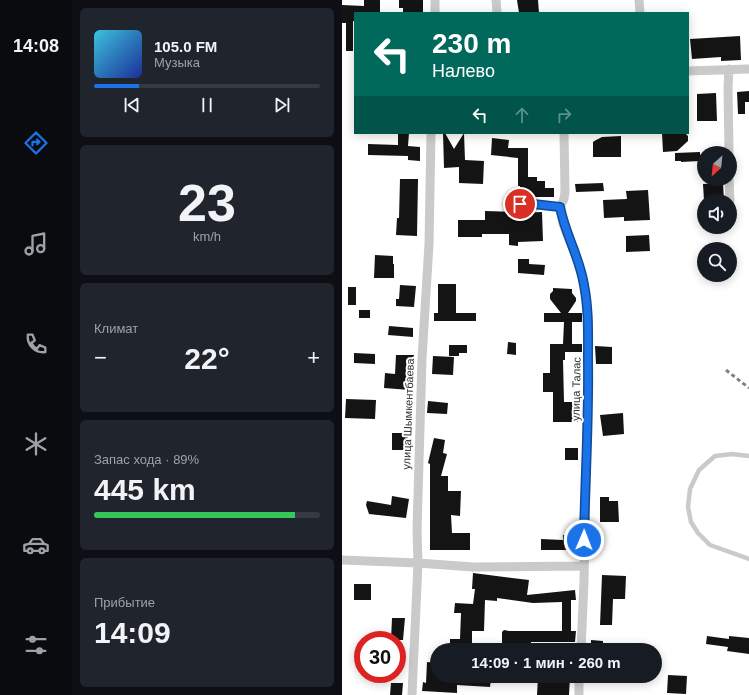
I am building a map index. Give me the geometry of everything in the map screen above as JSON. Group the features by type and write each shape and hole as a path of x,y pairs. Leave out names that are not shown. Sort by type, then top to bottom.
{"street":[{"path":"435,0 435,12"},
{"path":"496,0 497,12"},
{"path":"639,0 640,12"},
{"path":"729,69 729,146"},
{"path":"689,71 749,69"},
{"name":"улица Шымкентбаева","path":"412,695 418,563 417,530 422,359 429,244 431,134"},
{"name":"улица Талас","path":"564,134 565,192 564,199 560,207 564,224 578,261 584,284 588,316 588,378 581,643"},
{"path":"507,204 533,204 560,207"},
{"path":"342,560 474,567 583,566"},
{"path":"579,683 579,695"}],"lane":[{"path":"749,456 732,454 715,456 699,470 690,489 688,507 691,522 698,533 710,545 749,559"}],"building":[{"path":"364,0 380,0 380,12 354,12 353,51 346,51 346,23 342,23 342,5 364,6"},
{"path":"399,0 423,0 423,12 403,12 403,8 399,8"},
{"path":"517,0 538,0 539,12 519,12"},
{"path":"740,36 741,60 721,61 721,57 692,59 690,39"},
{"path":"749,91 749,102 745,102 745,114 738,114 737,92"},
{"path":"716,93 717,121 697,121 697,94"},
{"path":"398,134 409,134 408,146 420,147 420,161 408,160 408,156 368,155 368,144 398,145"},
{"path":"443,134 446,134 454,149 464,134 465,160 484,161 483,184 459,183 459,167 444,168"},
{"path":"662,134 686,134 688,136 688,141 677,151 663,152"},
{"path":"621,136 621,157 593,157 593,142 602,137"},
{"path":"492,138 509,140 508,148 528,148 528,177 537,177 537,181 545,181 545,188 554,188 554,197 520,197 520,186 518,186 518,158 491,155"},
{"path":"697,152 697,161 675,161 675,153"},
{"path":"400,179 418,179 417,236 396,235 397,218 399,218"},
{"path":"603,183 604,191 576,192 575,184"},
{"path":"703,186 723,186 724,194 704,194"},
{"path":"648,190 650,220 624,221 624,217 604,218 603,200 627,199 626,191"},
{"path":"485,211 519,213 542,212 543,241 518,242 518,246 509,245 509,234 482,234 482,237 458,237 458,220 485,220"},
{"path":"649,235 650,251 626,252 626,236"},
{"path":"375,255 393,256 394,278 374,278"},
{"path":"518,259 529,259 529,264 545,265 544,275 518,273"},
{"path":"438,284 456,284 456,313 476,313 476,321 434,321 434,313 438,313"},
{"path":"400,285 416,286 414,307 396,306 396,299 399,299"},
{"path":"348,287 356,287 356,305 348,305"},
{"path":"553,288 572,289 572,293 576,298 576,301 568,313 582,313 582,322 572,322 572,344 582,344 582,352 565,352 565,360 563,360 564,402 578,402 578,422 553,422 553,392 543,392 543,373 550,373 550,344 563,344 564,322 544,322 544,313 561,313 550,299 550,294 553,291"},
{"path":"359,310 370,310 370,318 359,318"},
{"path":"389,326 413,328 413,337 388,335"},
{"path":"508,342 516,343 516,355 507,354"},
{"path":"449,345 467,345 467,353 459,353 459,356 449,356"},
{"path":"595,346 612,347 612,364 596,364"},
{"path":"354,353 375,354 375,364 354,363"},
{"path":"396,355 414,355 413,367 411,367 410,390 384,388 385,373 395,374"},
{"path":"433,356 454,357 453,375 432,374"},
{"path":"346,399 376,400 375,419 345,418"},
{"path":"428,401 448,403 447,414 427,413"},
{"path":"623,413 624,434 603,436 600,415"},
{"path":"392,433 408,433 407,450 392,450"},
{"path":"434,438 445,440 443,453 447,454 441,476 448,476 448,491 461,491 460,516 451,515 452,533 470,533 470,550 430,550 430,464 428,463"},
{"path":"565,448 578,448 578,460 565,460"},
{"path":"392,496 409,499 406,518 369,514 366,505 367,501 391,505"},
{"path":"600,497 609,497 609,501 618,501 619,522 600,522"},
{"path":"563,535 573,535 573,550 541,550 541,539 563,540"},
{"path":"473,573 529,580 527,595 575,590 576,600 571,600 571,631 576,631 575,642 502,643 502,632 504,630 562,631 562,602 533,603 497,598 497,601 485,600 484,631 472,631 472,643 450,643 450,639 460,639 461,613 454,613 455,603 473,604 475,589 472,589"},
{"path":"602,575 626,576 625,599 613,599 612,625 600,625"},
{"path":"354,584 371,584 371,600 354,600"},
{"path":"392,618 405,618 404,631 391,631"},
{"path":"707,636 729,639 729,636 749,638 749,654 727,651 728,647 706,644"},
{"path":"591,640 603,641 603,643 591,643"},
{"path":"427,662 430,662 430,683 490,683 490,687 457,685 457,693 422,691 423,682 426,683"},
{"path":"668,675 687,676 686,694 667,693"},
{"path":"391,683 403,683 402,695 390,695"},
{"path":"538,683 570,683 569,695 537,695"}],"railway":[{"path":"726,370 749,388"}],"route":[{"path":"520,204 550,205 560,207 564,224 578,261 586,294 588,316 588,378 584,540"}]}
